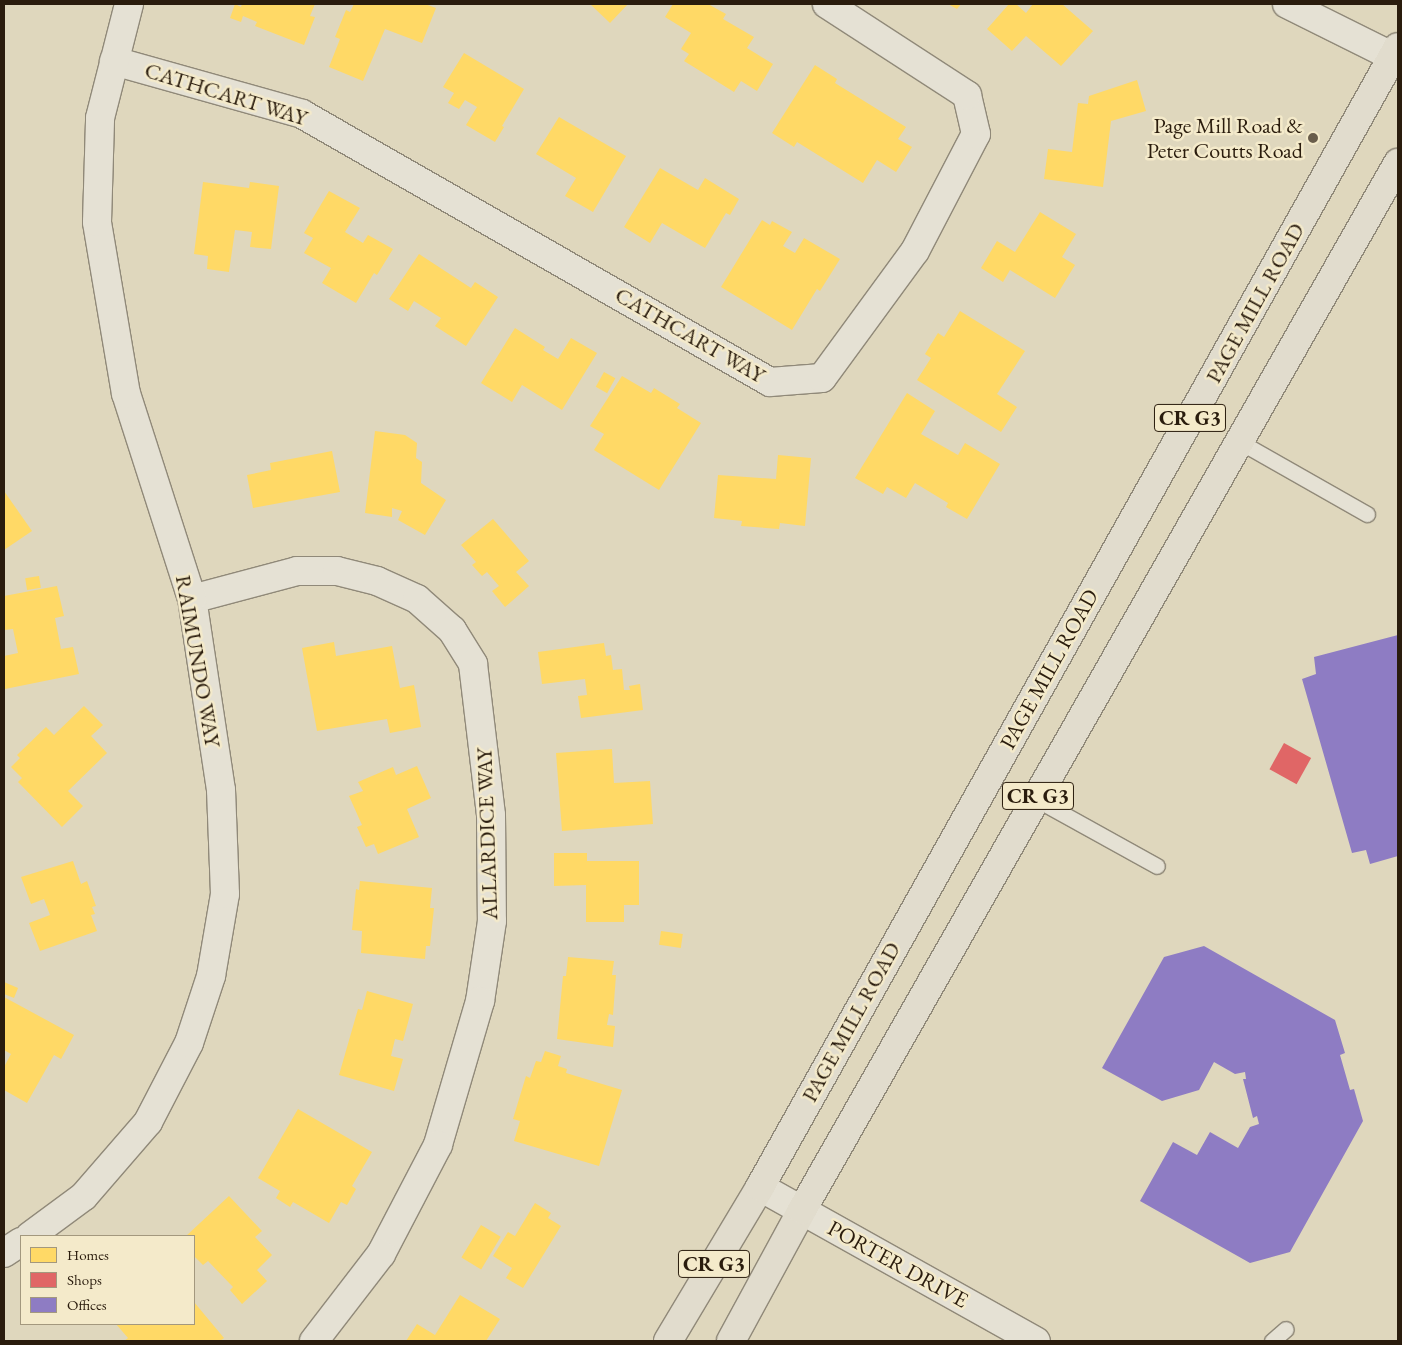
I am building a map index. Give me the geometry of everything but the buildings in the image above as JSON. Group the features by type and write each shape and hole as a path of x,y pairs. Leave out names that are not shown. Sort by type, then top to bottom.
{"main road":[{"name":"PAGE MILL ROAD","path":"668,1341 760,1187 1397,54"},
{"name":"CR G3","path":"731,1341 802,1210 1398,163"}],"street":[{"name":"RAIMUNDO WAY","path":"31,1235 84,1196 148,1122 189,1043 211,976 225,894 221,790 192,599 126,394 97,222 100,118 129,4"},
{"name":"CATHCART WAY","path":"114,61 302,114 770,382 813,379 822,378 915,252 976,134 967,95 827,4"},
{"path":"1287,4 1397,54"},
{"name":"ALLARDICE WAY","path":"192,599 296,570 337,571 377,581 417,599 452,630 473,664 491,815 492,921 480,1001 438,1145 381,1254 314,1341"},
{"name":"PORTER DRIVE","path":"760,1187 1036,1341"},
{"path":"4,1253 20,1243"}],"lane":[{"path":"1240,442 1368,514"},
{"path":"1036,799 1158,866"},
{"path":"1272,1341 1286,1329"}],"place":[{"name":"Page Mill Road & Peter Coutts Road","path":"1313,138"}]}
